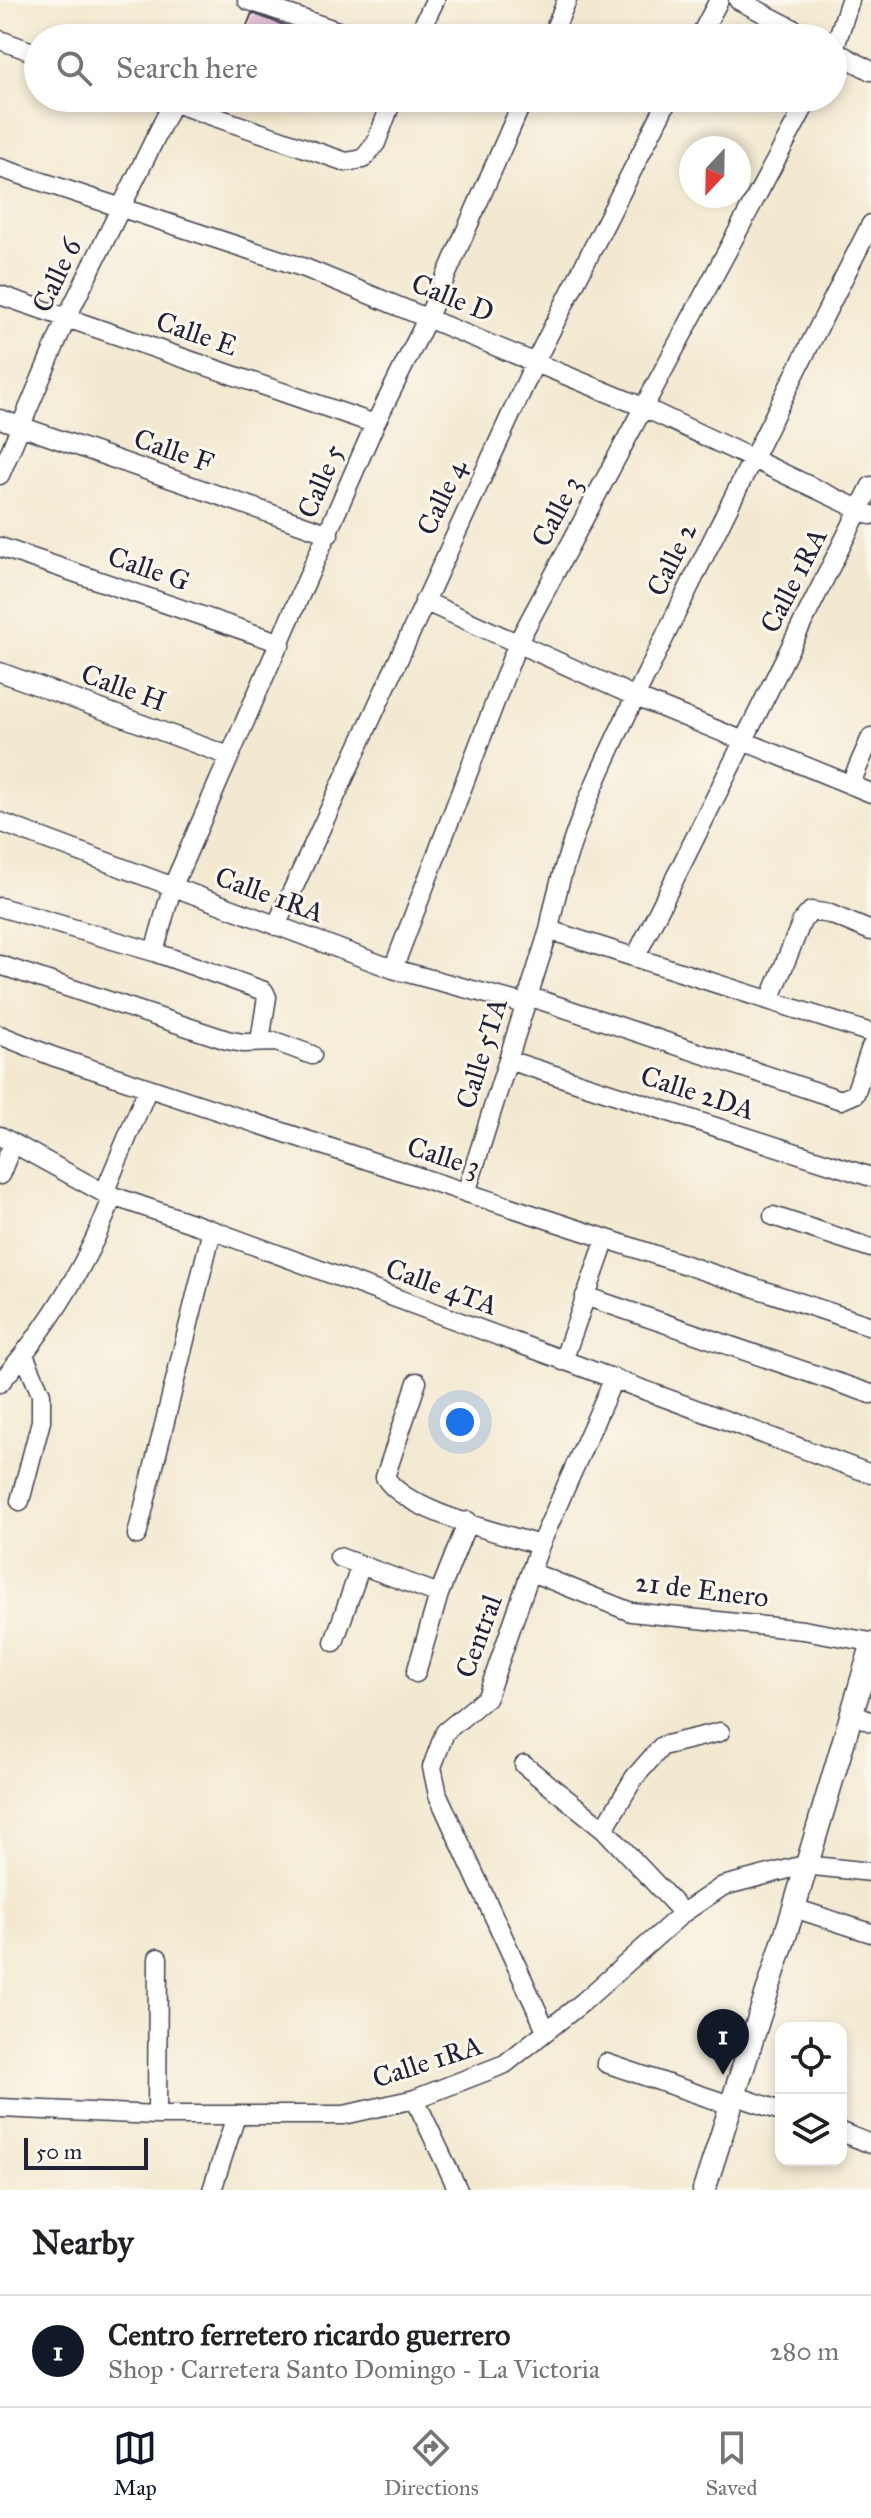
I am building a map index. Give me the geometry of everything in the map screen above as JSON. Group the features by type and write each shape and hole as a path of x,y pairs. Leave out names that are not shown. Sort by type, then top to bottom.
{"main road":[{"path":"704,2190 735,2101 794,1908 804,1865 861,1718 870,1652"}],"street":[{"path":"247,0 317,24"},
{"path":"424,24 435,0"},
{"path":"557,24 567,0"},
{"path":"706,24 719,0"},
{"path":"738,0 784,24"},
{"path":"842,24 850,0"},
{"path":"0,40 24,49"},
{"path":"847,58 871,71"},
{"name":"Calle 6","path":"0,475 67,317 161,112"},
{"path":"201,112 346,162 363,159 376,143 388,112"},
{"name":"Calle 5","path":"154,952 172,888 229,756 375,424 428,317 518,112"},
{"name":"Calle 4","path":"276,926 536,360 662,112"},
{"name":"Calle 3","path":"393,969 518,642 801,112"},
{"name":"Calle D","path":"0,168 305,268 536,360 752,457 865,512"},
{"name":"Calle 2","path":"549,930 557,886 591,791 752,457 871,224"},
{"name":"Calle E","path":"0,295 375,424"},
{"name":"Calle F","path":"0,419 329,534"},
{"name":"Calle 1RA","path":"636,956 743,741 865,512 871,486"},
{"name":"Calle G","path":"0,547 281,643"},
{"path":"424,601 636,697 871,793"},
{"name":"Calle H","path":"0,672 229,756"},
{"path":"850,785 871,737"},
{"name":"Calle 1RA","path":"0,822 393,969 527,1000 841,1100 855,1094 871,1047"},
{"path":"0,907 154,952 264,991 267,997 260,1041"},
{"path":"770,1000 802,921 811,911 830,914 871,931"},
{"path":"549,930 871,1033"},
{"name":"Calle 5TA","path":"466,1193 549,930"},
{"path":"0,965 227,1040 277,1042 312,1055"},
{"name":"Calle 3","path":"0,1035 148,1088 871,1326"},
{"name":"Calle 2DA","path":"508,1060 871,1177"},
{"path":"0,1383 24,1355 95,1244 108,1195 148,1088"},
{"path":"0,1175 7,1140"},
{"name":"Calle 4TA","path":"7,1140 108,1195 212,1230 871,1474"},
{"path":"773,1216 871,1248"},
{"path":"137,1535 212,1230"},
{"path":"563,1361 606,1239"},
{"path":"585,1296 871,1394"},
{"path":"20,1501 41,1421 41,1394 24,1355"},
{"name":"Central","path":"546,2030 438,1795 432,1767 445,1732 487,1697 540,1545 614,1378"},
{"path":"417,1382 385,1477 392,1489 419,1504 540,1545"},
{"path":"416,1673 439,1594 468,1521"},
{"path":"339,1557 439,1594"},
{"path":"334,1642 361,1565"},
{"name":"21 de Enero","path":"531,1572 631,1612 803,1630 870,1652"},
{"path":"604,1829 634,1778 662,1746 720,1732"},
{"path":"524,1765 604,1829 683,1913"},
{"path":"804,1865 871,1872"},
{"name":"Calle 1RA","path":"0,2108 157,2115 344,2115 415,2099 505,2064 583,2002 683,1913 723,1886 804,1865"},
{"path":"794,1908 871,1933"},
{"path":"157,2115 158,1958"},
{"path":"606,2063 775,2110"},
{"path":"415,2099 458,2190"},
{"path":"212,2190 236,2116"},
{"path":"847,2134 871,2144"}],"building":[{"path":"252,13 281,24 248,24"}],"place":[{"name":"Centro ferretero ricardo guerrero","path":"723,2075"}]}
